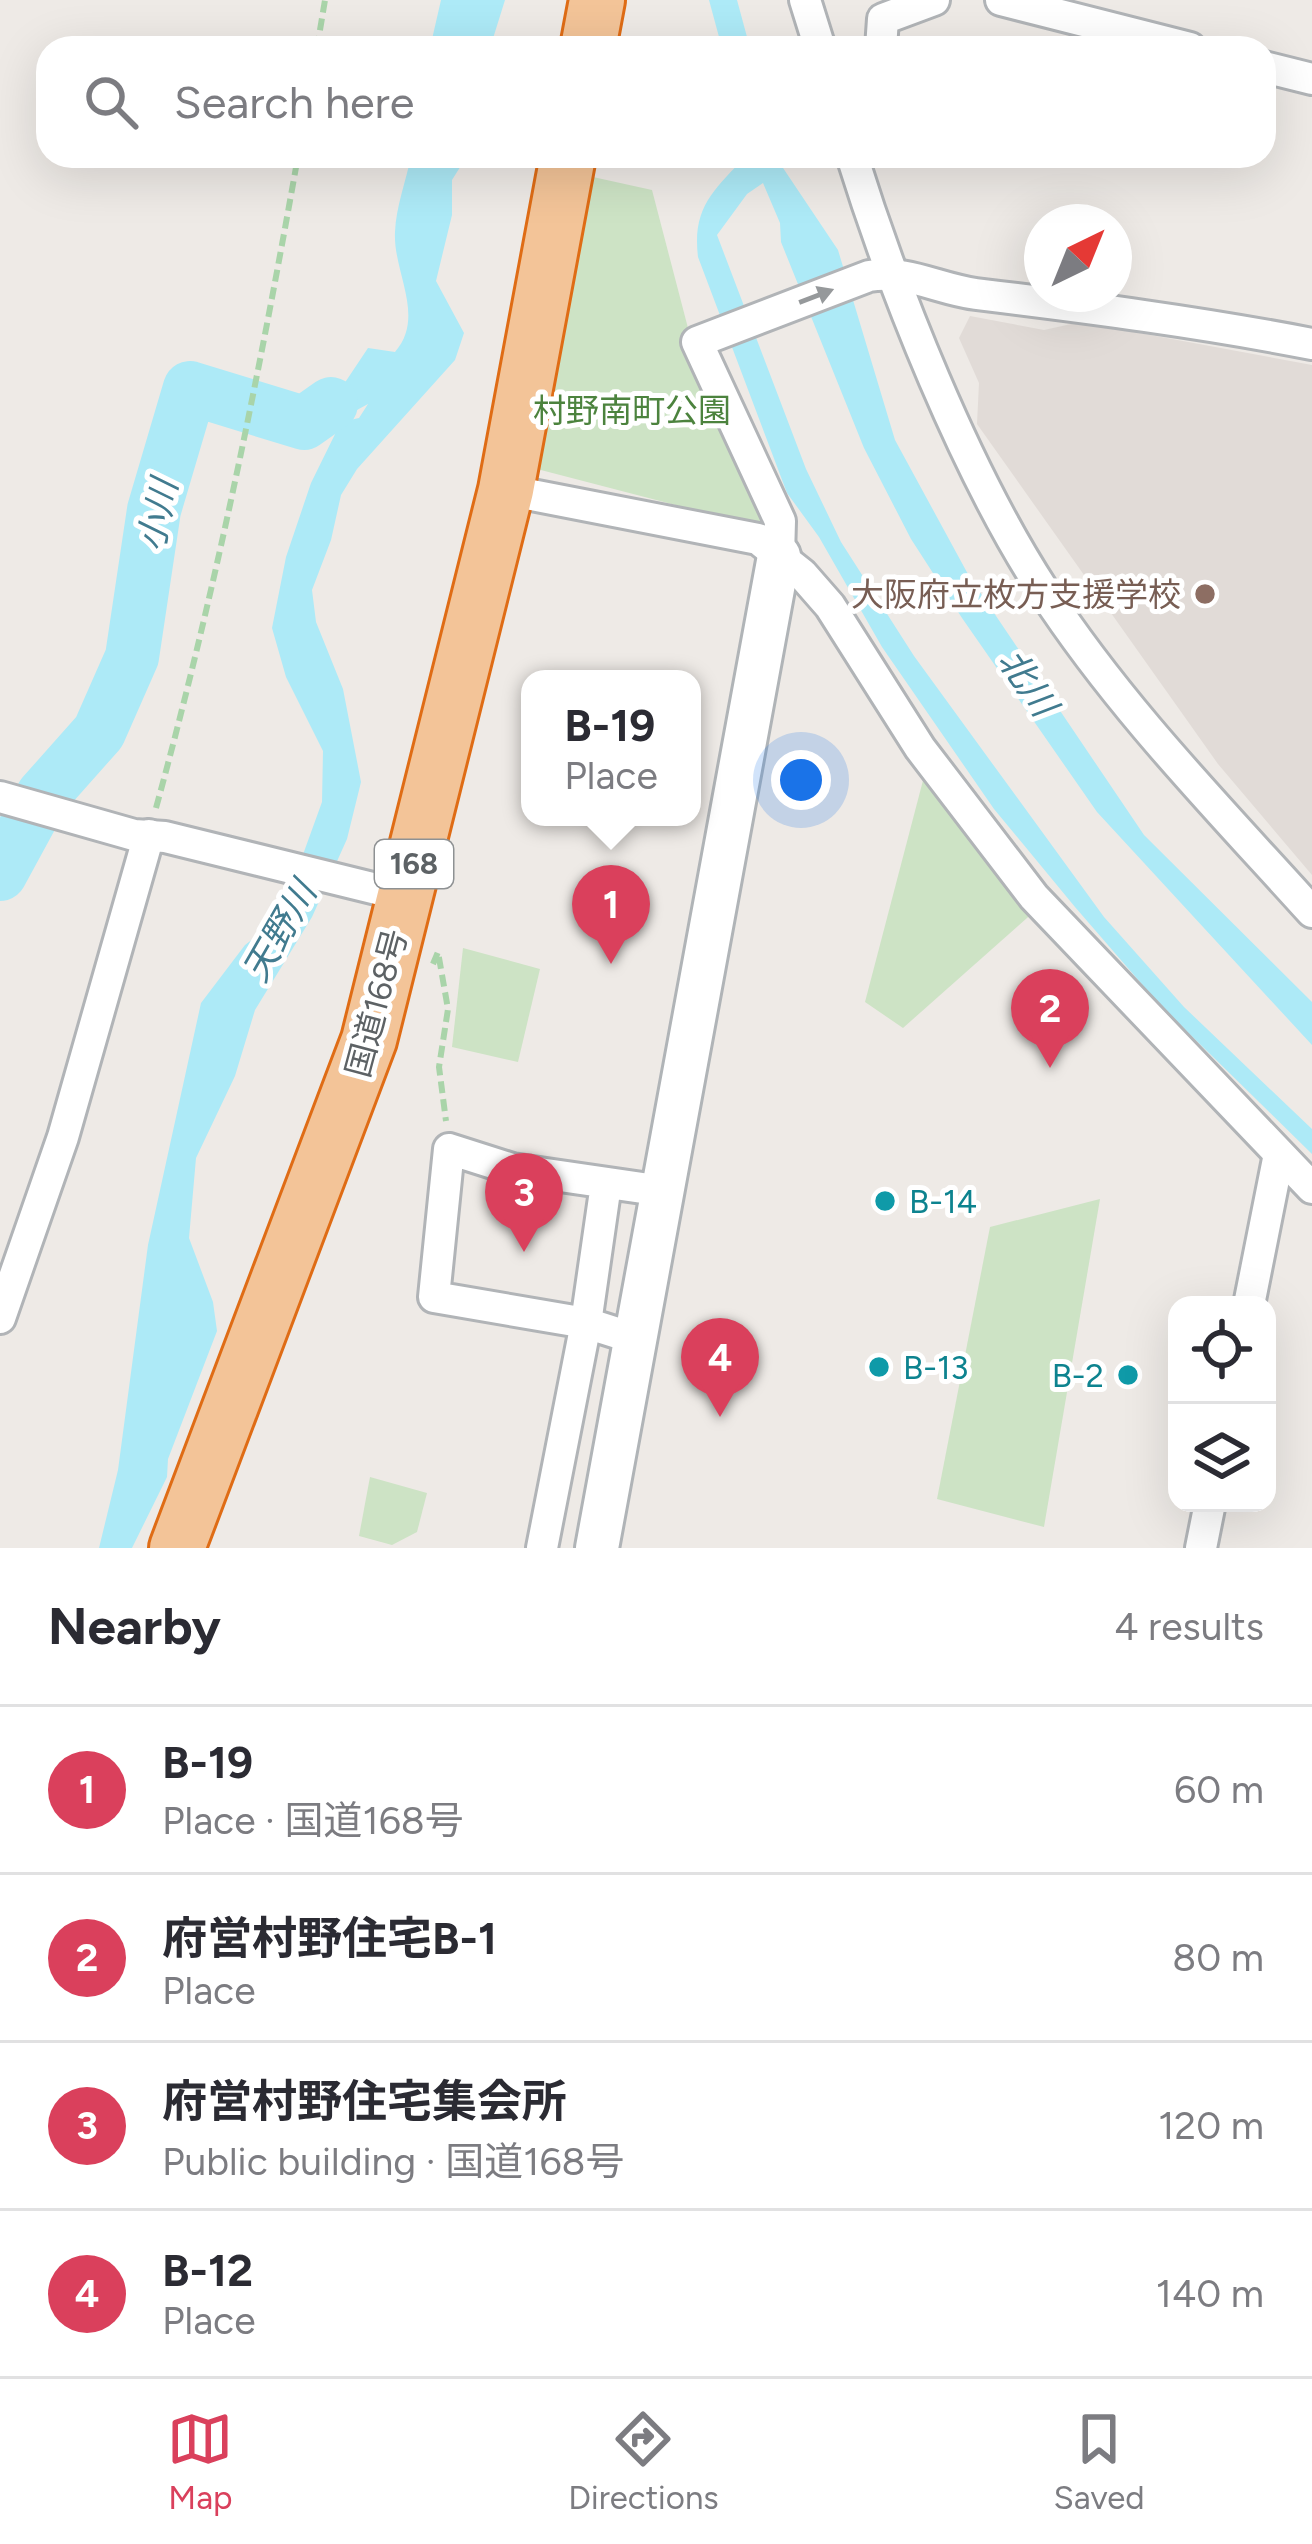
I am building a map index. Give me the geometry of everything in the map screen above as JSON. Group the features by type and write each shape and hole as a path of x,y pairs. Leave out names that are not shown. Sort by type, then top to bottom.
{"highway":[{"path":"590,36 597,0"},
{"name":"国道168号","path":"176,1548 369,1040 388,893 506,490 566,168"}],"street":[{"path":"806,0 816,36"},
{"path":"882,36 883,19 934,0"},
{"path":"1001,0 1143,36"},
{"path":"1276,70 1312,79"},
{"path":"857,168 882,274 1042,589 1183,770 1312,911"},
{"path":"596,1548 779,556 780,521 698,342 882,274 969,293 1154,313 1312,344"},
{"path":"506,490 721,530 758,539 779,556 830,606 920,748 1034,897 1312,1188"},
{"path":"0,797 388,893"},
{"path":"0,1318 64,1137 157,836"},
{"path":"633,1338 586,1323 434,1297 449,1149 512,1168 663,1191"},
{"path":"1251,1296 1279,1154"},
{"path":"542,1548 586,1323 606,1184"},
{"path":"1201,1548 1208,1512"}],"path":[{"path":"319,36 325,0"},
{"path":"157,836 223,542 296,168"},
{"path":"432,968 438,952 448,1009 439,1066 449,1149"}],"shaded area":[{"name":"大阪府立枚方支援学校","path":"970,316 1044,330 1080,322 1312,365 1312,875 1218,764 977,424 979,383 959,338"}],"green space":[{"name":"村野南町公園","path":"593,177 652,190 688,328 764,528 537,469"},
{"path":"926,769 1036,910 903,1028 865,1002"},
{"path":"463,948 540,969 518,1062 452,1047"},
{"path":"1100,1199 1044,1527 937,1499 990,1227"},
{"path":"370,1477 427,1493 417,1532 392,1545 359,1536"}],"water":[{"path":"441,0 505,0 494,36 433,36"},
{"path":"709,0 737,0 747,36 719,36"},
{"name":"天野川","path":"408,168 460,168 452,180 452,215 436,281 464,333 455,360 357,469 341,495 312,590 316,622 343,689 361,782 347,839 312,917 255,1010 235,1076 196,1158 189,1238 213,1302 217,1331 168,1459 167,1477 132,1548 99,1548 118,1470 148,1245 201,1003 245,945 280,918 322,802 323,751 286,677 272,628 286,557 311,483 341,422 359,418 368,404 311,435 264,421 267,405 302,414 338,393 368,348 395,352 408,324 396,247"},
{"name":"北川","path":"735,168 783,168 838,250 895,440 969,576 1144,835 1312,1002 1312,1045 1097,812 962,618 911,539 864,448 781,242 780,223 763,183 747,194 717,235 806,469 841,542 914,656 1104,917 1184,1007 1312,1129 1312,1154 1159,1004 1075,907 994,809 882,647 819,537 787,493 698,257 698,225 715,190"}],"waterway":[{"name":"小川","path":"0,874 43,795 99,732 132,657 154,510 190,388 304,423 331,404"}],"place":[{"name":"大阪府立枚方支援学校","path":"1205,594"},
{"name":"B-19","path":"611,964"},
{"name":"府営村野住宅B-1","path":"1050,1068"},
{"name":"B-14","path":"885,1201"},
{"name":"府営村野住宅集会所","path":"524,1252"},
{"name":"B-13","path":"879,1367"},
{"name":"B-2","path":"1128,1375"},
{"name":"B-12","path":"720,1417"}]}
